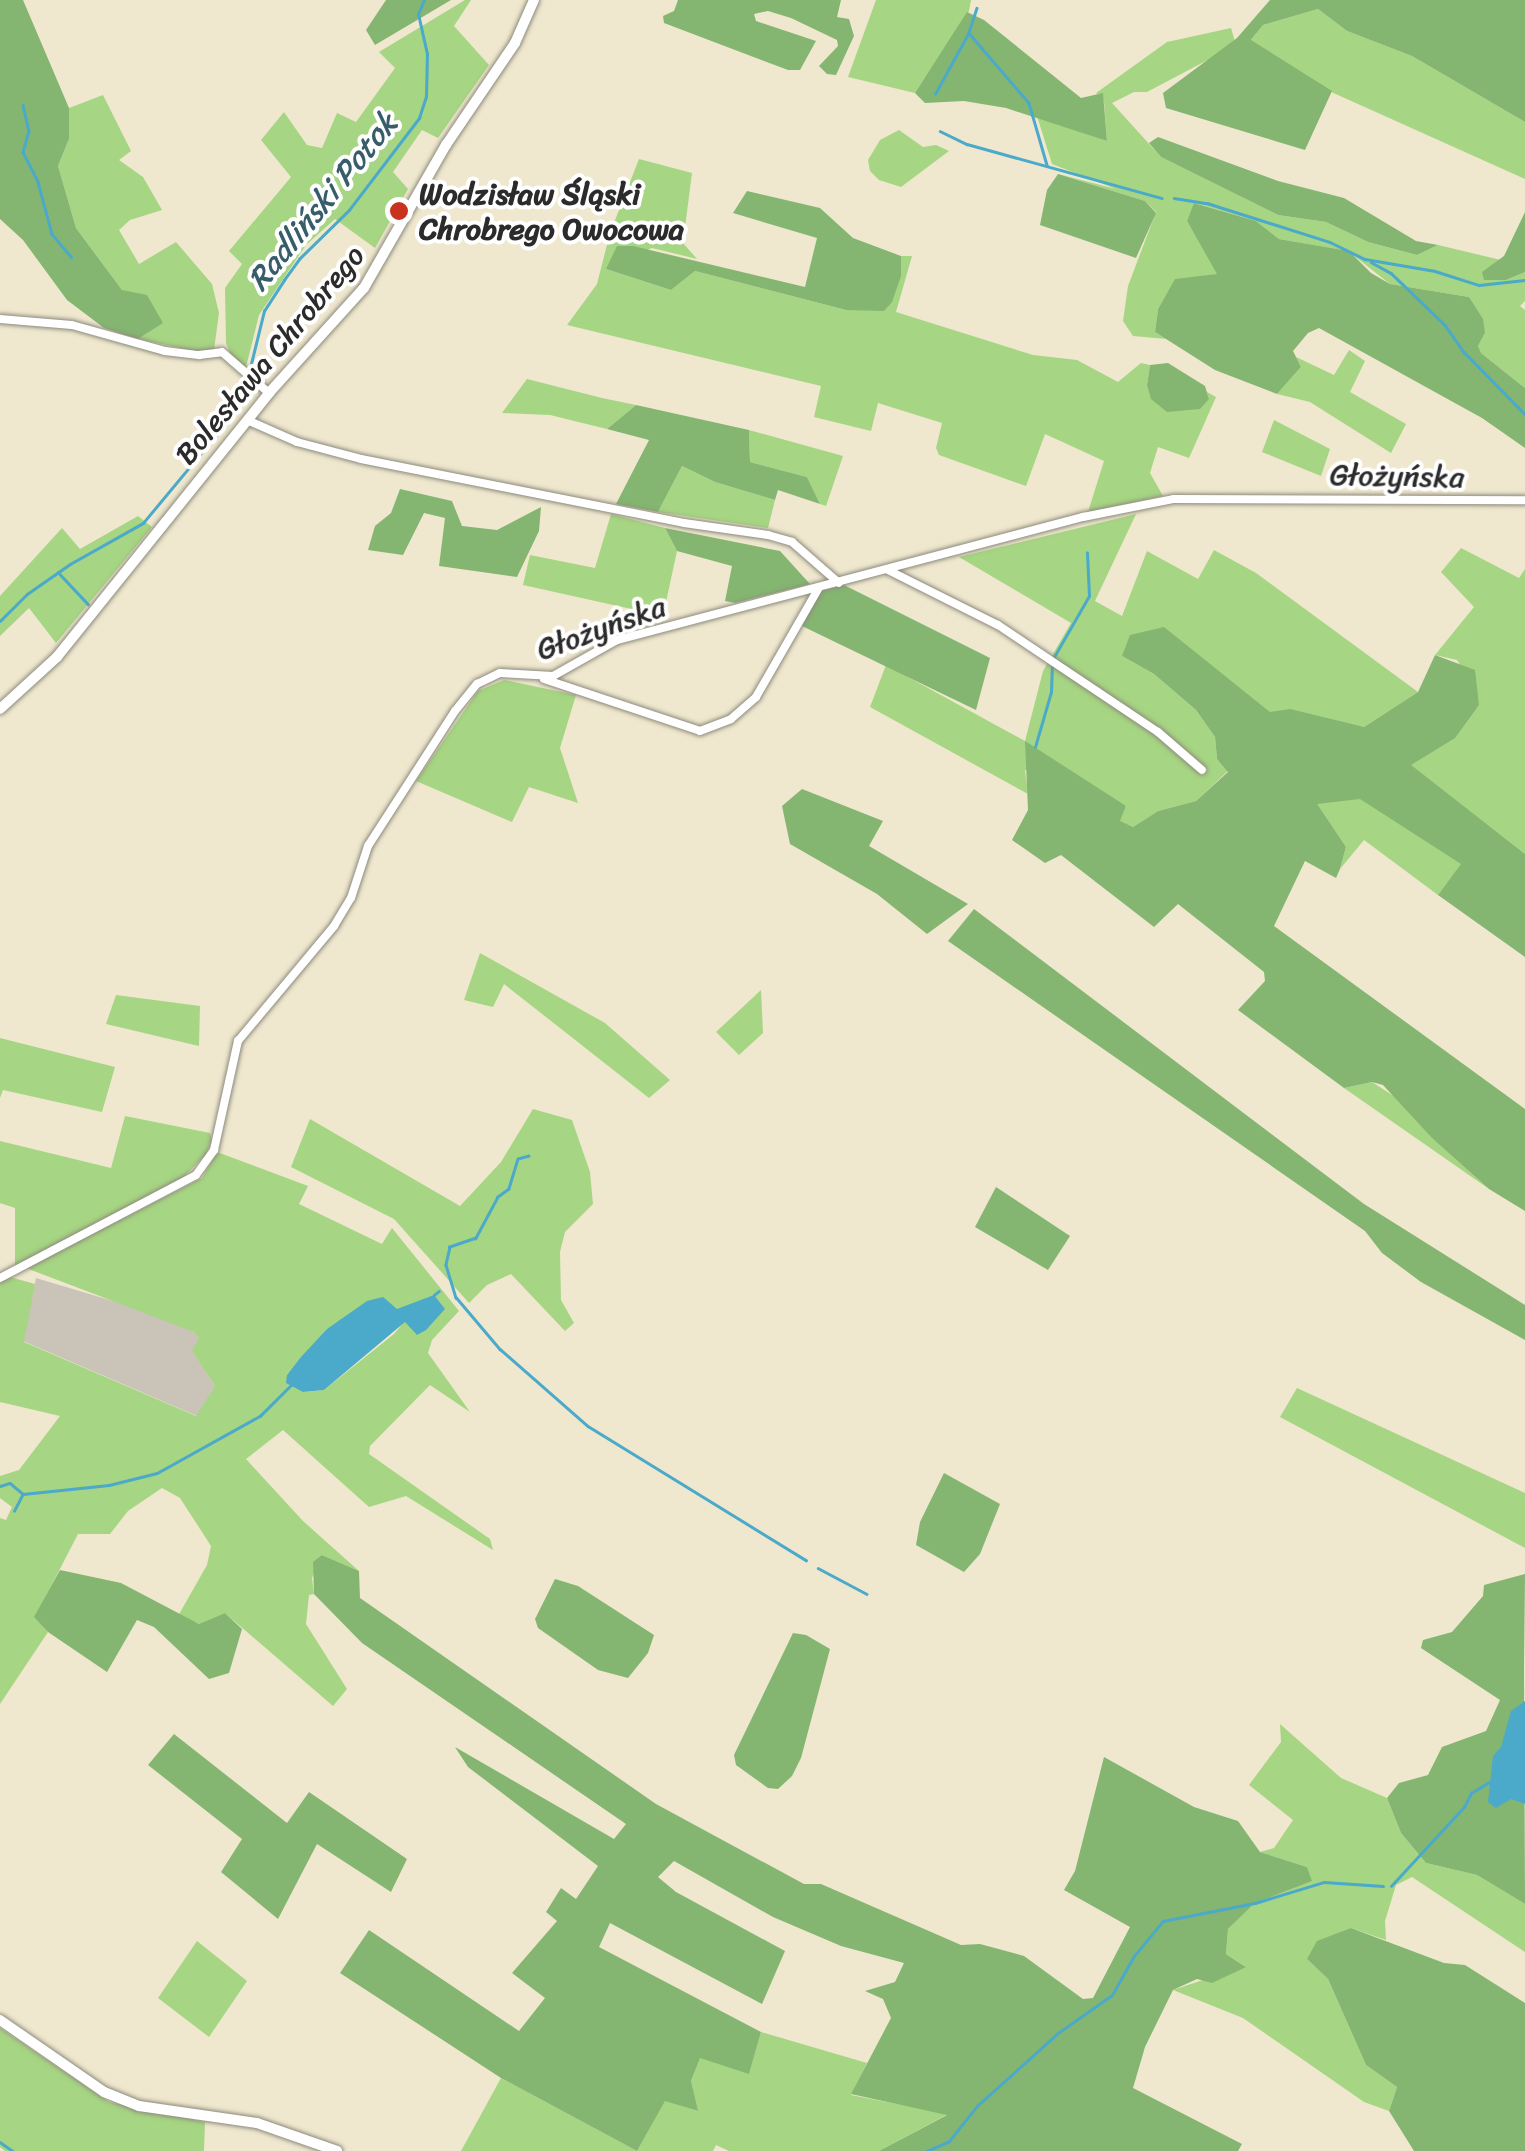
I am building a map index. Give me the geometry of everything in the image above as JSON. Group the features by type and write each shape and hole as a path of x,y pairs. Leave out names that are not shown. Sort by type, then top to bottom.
{"street":[{"name":"Bolesława Chrobrego","path":"0,709 57,657 269,392 364,288 382,263 446,145 515,43 534,0"},
{"path":"0,320 72,325 199,355 222,352 269,392"},
{"path":"247,420 297,442 360,459 684,523 768,535 792,542 839,583"},
{"name":"Głożyńska","path":"0,1278 196,1175 214,1150 238,1041 334,926 351,898 368,846 401,790 477,684 500,672 553,676 616,640 1083,517 1174,499 1525,500"},
{"path":"888,570 998,625 1158,732 1202,770"},
{"path":"540,678 700,731 730,719 756,697 818,588"},
{"path":"0,2020 104,2092 140,2106 257,2123 338,2151"}],"shaded area":[{"path":"36,1278 163,1316 194,1332 200,1338 193,1352 215,1386 197,1416 23,1341"}],"green space":[{"path":"0,0 23,0 69,108 69,139 58,166 76,228 122,290 147,295 163,323 138,339 104,328 67,300 23,240 0,219"},
{"path":"386,0 451,0 375,45 366,30"},
{"path":"471,0 454,26 489,65 438,138 422,130 393,172 408,189 375,248 335,219 306,245 259,315 246,367 231,355 226,343 225,288 242,264 229,251 291,177 261,140 284,112 307,145 322,148 337,113 356,122 395,68 379,52"},
{"path":"678,0 841,0 837,17 849,19 854,36 836,75 827,74 819,66 838,46 837,40 791,18 768,11 754,14 756,21 816,41 800,70 788,70 664,23 663,16 674,11"},
{"path":"876,0 971,0 969,11 915,93 848,77"},
{"path":"1270,0 1525,0 1525,122 1412,56 1347,31 1318,9 1263,25 1251,40 1332,91 1305,150 1166,108 1163,93 1237,38"},
{"path":"1318,9 1347,31 1412,56 1525,122 1525,179 1329,91 1249,43 1263,25"},
{"path":"967,12 984,20 1081,98 1103,93 1107,141 1006,108 964,101 925,103 915,93"},
{"path":"1231,28 1236,45 1147,92 1134,92 1112,103 1161,157 1278,215 1326,222 1368,242 1417,255 1438,245 1501,260 1496,265 1506,280 1525,272 1525,301 1520,306 1525,310 1525,388 1481,353 1478,346 1485,333 1469,297 1390,284 1348,251 1279,239 1256,221 1195,203 1187,221 1218,274 1175,280 1158,309 1155,332 1166,339 1133,336 1123,321 1128,286 1156,212 1145,201 1058,174 1116,189 1052,164 1037,116 1107,141 1104,101 1096,93 1167,42"},
{"path":"103,95 131,151 119,160 143,177 162,210 130,220 119,230 139,264 176,242 212,284 219,313 214,350 195,351 138,339 162,323 122,290 76,228 58,166 69,139 69,108"},
{"path":"899,130 923,147 936,145 949,151 901,187 879,180 870,171 868,160 880,140"},
{"path":"1158,137 1278,181 1344,198 1416,241 1438,245 1417,255 1368,242 1326,222 1278,215 1161,157 1149,143"},
{"path":"639,159 692,173 683,243 697,259 652,248 606,269 671,290 695,271 846,310 901,276 901,256 912,256 896,312 1033,355 1077,360 1118,382 1141,363 1150,365 1147,385 1209,399 1207,392 1216,397 1189,458 1158,447 1150,473 1163,496 1088,512 1104,461 1045,434 1026,486 939,455 936,448 942,423 878,403 871,431 814,417 821,386 567,325 597,284 610,233"},
{"path":"1058,174 1145,201 1156,213 1136,258 1040,225 1047,190"},
{"path":"747,191 820,208 853,238 901,256 901,276 892,302 884,311 846,310 695,271 671,290 606,269 617,246 633,246 805,287 817,238 733,213"},
{"path":"1194,203 1256,221 1279,239 1349,251 1371,273 1390,284 1469,297 1483,319 1485,333 1478,346 1481,353 1525,388 1525,448 1482,418 1319,328 1308,333 1293,351 1301,367 1277,394 1215,370 1155,332 1158,309 1175,279 1217,274 1187,221"},
{"path":"1525,212 1525,272 1506,280 1484,280 1482,272 1504,256"},
{"path":"1349,350 1365,361 1350,392 1406,424 1391,453 1310,402 1277,394 1301,367 1296,357 1334,375"},
{"path":"1168,363 1205,386 1209,399 1200,409 1167,412 1151,399 1147,385 1150,365"},
{"path":"527,379 636,405 607,429 550,415 502,413"},
{"path":"636,405 749,430 750,462 807,477 820,504 778,490 775,500 715,482 682,466 658,512 616,504 649,440 607,429"},
{"path":"1274,420 1330,449 1321,476 1262,452"},
{"path":"749,430 843,456 826,506 820,504 807,477 750,462"},
{"path":"682,466 715,482 775,500 768,528 658,512"},
{"path":"400,489 452,501 462,526 497,530 541,507 539,531 517,577 439,566 445,518 424,513 403,555 368,550 375,526 391,513"},
{"path":"611,514 665,528 677,551 663,616 523,585 530,555 595,568"},
{"path":"1136,514 1095,601 1122,616 1147,551 1198,579 1214,550 1256,573 1418,692 1364,727 1271,713 1164,628 1122,656 1154,674 1196,710 1215,737 1217,759 1228,771 1196,801 1158,811 1133,827 1119,822 1126,806 1025,770 1028,794 870,707 886,665 1025,741 1043,671 1071,623 959,557"},
{"path":"138,516 152,527 56,643 29,608 0,636 0,596 62,528 80,549"},
{"path":"665,528 780,551 810,584 735,603 725,601 732,566 677,551"},
{"path":"1461,548 1519,578 1525,569 1525,854 1410,765 1479,705 1474,687 1457,660 1435,655 1474,607 1441,572"},
{"path":"844,585 990,658 976,710 802,626 821,591"},
{"path":"1164,627 1270,712 1290,709 1364,727 1418,692 1435,655 1475,670 1479,705 1455,738 1411,765 1525,854 1525,957 1438,895 1461,864 1360,799 1317,804 1346,847 1340,869 1336,878 1305,861 1274,926 1525,1109 1525,1211 1489,1189 1434,1140 1383,1085 1372,1082 1344,1088 1238,1010 1265,981 1264,972 1178,904 1154,927 1061,855 1045,863 1012,840 1028,810 1025,741 1126,806 1120,821 1133,827 1158,811 1196,801 1228,772 1217,759 1215,737 1196,710 1154,674 1122,656 1130,635"},
{"path":"504,680 576,695 560,748 578,803 529,787 512,822 416,781 478,691"},
{"path":"802,789 883,821 869,846 968,904 927,934 877,894 790,844 782,806"},
{"path":"1361,799 1462,864 1438,895 1364,840 1340,869 1346,847 1316,804"},
{"path":"974,909 1364,1204 1525,1305 1525,1340 1421,1282 1382,1253 1365,1231 948,941"},
{"path":"480,953 605,1023 670,1080 649,1098 504,984 493,1007 464,1000"},
{"path":"761,990 763,1033 739,1055 716,1032"},
{"path":"116,995 200,1006 199,1046 106,1024"},
{"path":"0,1038 115,1067 102,1112 3,1090 0,1098"},
{"path":"1372,1082 1403,1102 1434,1140 1489,1189 1344,1088"},
{"path":"533,1109 572,1120 590,1172 593,1204 565,1232 560,1252 561,1300 574,1323 565,1331 511,1274 487,1285 469,1303 394,1219 291,1167 310,1119 460,1206 501,1162"},
{"path":"125,1116 210,1133 212,1140 206,1154 183,1178 15,1266 15,1208 0,1203 0,1141 111,1168"},
{"path":"217,1152 308,1186 299,1204 382,1244 392,1228 459,1311 432,1340 428,1353 470,1412 430,1385 370,1446 369,1454 490,1539 493,1550 406,1496 369,1507 283,1430 246,1459 303,1521 359,1571 322,1555 312,1578 314,1594 309,1595 306,1624 347,1689 333,1706 225,1613 200,1624 178,1616 207,1565 211,1546 180,1498 162,1488 128,1511 110,1534 78,1534 35,1617 48,1632 0,1704 0,1518 6,1520 12,1507 0,1498 0,1476 19,1470 60,1416 0,1402 0,1282 10,1277 35,1284 24,1342 196,1416 215,1386 192,1351 199,1338 194,1332 26,1268 202,1178","holes":["397,1309 405,1321 324,1390 304,1392 287,1383 287,1375 327,1329"]},
{"path":"996,1187 1070,1236 1048,1270 975,1227"},
{"path":"1297,1388 1525,1493 1525,1548 1280,1417"},
{"path":"944,1473 1000,1504 980,1554 964,1572 916,1545 920,1522"},
{"path":"322,1555 359,1571 360,1598 656,1804 804,1884 821,1884 961,1945 980,1944 1024,1956 1083,1999 1093,1998 1130,1927 1064,1890 1075,1871 1104,1757 1194,1807 1238,1821 1260,1852 1307,1867 1312,1881 1255,1903 1228,1929 1226,1954 1246,1967 1212,1983 1197,1979 1173,1990 1145,2047 1133,2088 1242,2144 1238,2151 879,2151 947,2115 851,2094 891,2018 883,1999 865,1991 895,1982 904,1963 841,1946 773,1917 674,1861 658,1877 676,1892 785,1951 762,2004 610,1923 599,1947 761,2032 749,2074 700,2058 691,2081 698,2111 665,2101 637,2151 501,2078 340,1973 369,1930 519,2031 545,1998 512,1973 557,1921 546,1912 561,1888 576,1899 598,1866 468,1767 455,1747 614,1839 626,1824 362,1643 314,1594 313,1562"},
{"path":"60,1570 121,1583 199,1624 225,1613 242,1629 229,1673 209,1679 154,1627 137,1620 107,1672 48,1632 34,1617"},
{"path":"1525,1574 1525,1904 1477,1875 1426,1863 1401,1833 1387,1798 1399,1783 1428,1775 1442,1747 1486,1731 1500,1700 1421,1648 1423,1640 1452,1632 1483,1596 1484,1585"},
{"path":"555,1579 578,1586 654,1635 648,1653 628,1678 598,1670 538,1628 535,1619"},
{"path":"793,1633 806,1635 830,1649 801,1758 792,1776 778,1789 768,1788 736,1765 734,1755"},
{"path":"1280,1724 1341,1778 1387,1798 1401,1833 1426,1863 1477,1875 1525,1904 1525,1952 1412,1877 1396,1885 1385,1921 1386,1940 1351,1928 1307,1959 1328,1979 1366,2065 1397,2087 1389,2111 1364,2102 1243,2018 1173,1990 1245,1966 1226,1954 1228,1929 1255,1903 1311,1881 1307,1867 1260,1852 1274,1848 1293,1820 1249,1785 1281,1742"},
{"path":"174,1734 287,1823 309,1792 407,1859 391,1892 317,1844 278,1919 221,1872 242,1839 148,1765"},
{"path":"1351,1928 1444,1963 1465,1965 1525,2003 1525,2151 1414,2151 1389,2111 1397,2087 1366,2065 1328,1979 1307,1959 1317,1941"},
{"path":"197,1941 247,1981 209,2037 158,1998"},
{"path":"0,2028 109,2102 205,2122 204,2151 5,2151 0,2147"},
{"path":"761,2032 867,2063 851,2095 948,2114 879,2151 729,2151 716,2145 713,2151 637,2151 665,2100 697,2111 691,2081 700,2057 749,2073"},
{"path":"501,2078 637,2151 461,2151"}],"water":[{"path":"434,1295 445,1309 426,1330 417,1335 405,1322 324,1390 303,1392 286,1383 287,1375 327,1329 367,1301 383,1297 397,1309"},
{"path":"1525,1701 1525,1804 1511,1799 1496,1808 1488,1802 1493,1756 1501,1747 1511,1711"}],"waterway":[{"name":"Radliński Potok","path":"249,372 264,311 284,280 299,259 349,210 419,118 426,97 427,54 418,14 424,0"},
{"path":"977,8 969,33 1029,103 1047,165"},
{"path":"935,94 968,34"},
{"path":"23,105 29,131 23,152 38,182 52,234 71,257"},
{"path":"940,131 967,144 1162,198"},
{"path":"1174,198 1207,203 1330,242 1365,259 1435,271 1479,285 1525,280"},
{"path":"1371,262 1391,273 1445,325 1464,352 1525,414"},
{"name":"Radliński Potok","path":"0,621 27,594 70,564 143,523 231,417 248,380"},
{"path":"1054,657 1089,596 1087,553"},
{"path":"58,572 88,604"},
{"path":"1035,747 1051,692 1052,667"},
{"path":"529,1156 518,1159 509,1189 498,1197 476,1238 450,1247 446,1265 456,1297 500,1349 588,1426 806,1560"},
{"path":"434,1295 439,1291"},
{"path":"0,1486 10,1483 23,1494 109,1485 157,1473 260,1416 291,1385"},
{"path":"14,1511 22,1495"},
{"path":"818,1568 867,1594"},
{"path":"1391,1886 1464,1807 1471,1793 1489,1782"},
{"path":"927,2151 949,2141 977,2106 1058,2033 1112,1995 1134,1956 1163,1921 1255,1903 1324,1882 1383,1886"},
{"path":"0,2142 13,2151"}],"place":[{"name":"Wodzisław Śląski Chrobrego Owocowa","path":"399,211"}]}
